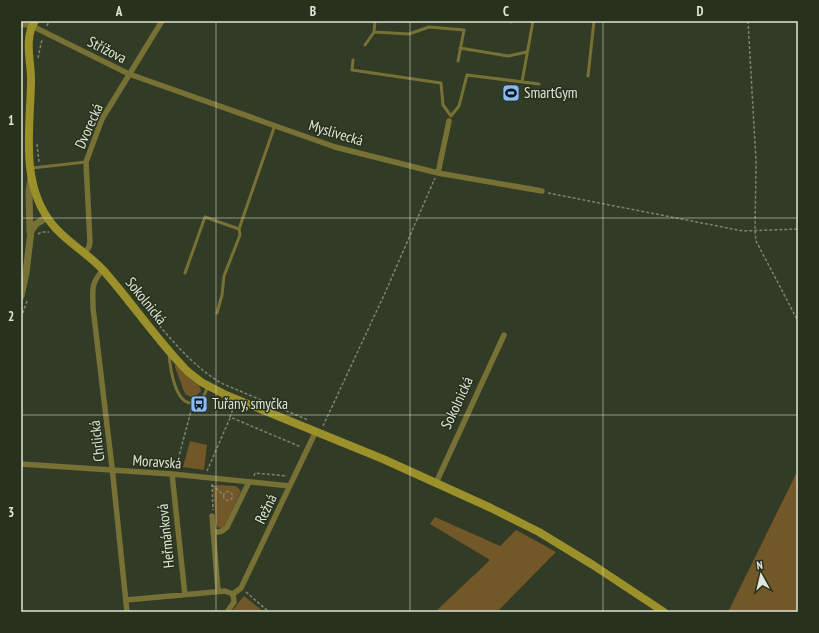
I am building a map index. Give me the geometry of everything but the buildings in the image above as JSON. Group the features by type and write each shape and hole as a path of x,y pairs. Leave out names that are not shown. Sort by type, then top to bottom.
{"main road":[{"name":"Sokolnická","path":"33,23 29,43 31,81 28,146 31,171 36,192 47,217 59,231 103,270 187,371 208,386 226,395 408,470 539,532 593,565 664,612"}],"street":[{"name":"Dvorecká","path":"85,253 90,242 86,162 102,119 162,21"},
{"name":"Střížova","path":"21,24 33,23 129,74"},
{"name":"Myslivecká","path":"129,74 335,147 438,173 542,191"},
{"path":"438,173 450,119"},
{"path":"24,297 26,274 33,236 29,197 31,171"},
{"path":"33,236 32,229 36,224 47,217"},
{"name":"Chrlická","path":"103,270 93,284 93,308 127,612"},
{"name":"Sokolnická","path":"436,483 504,335"},
{"name":"Režná","path":"241,588 290,486 318,432"},
{"name":"Moravská","path":"21,464 112,472 172,474 251,480 290,486"},
{"name":"Heřmánková","path":"172,474 185,595"},
{"path":"213,533 222,531 227,527 251,480"},
{"path":"212,516 218,591"},
{"path":"232,594 241,588"},
{"path":"126,600 228,591 232,594 234,602 227,612"}],"lane":[{"path":"365,45 374,32 375,21"},
{"path":"522,82 533,21"},
{"path":"588,76 594,21"},
{"path":"374,32 409,34 429,27 464,30 458,61"},
{"path":"460,48 508,56 527,52"},
{"path":"353,60 352,70 441,83 443,105 450,119 459,106 467,75 540,84"},
{"path":"217,313 222,295 224,276 240,235 239,228 275,125"},
{"path":"31,171 86,162"},
{"path":"185,273 205,217 239,228"},
{"path":"169,350 172,372 179,394 184,401 191,403 201,400 208,386"}],"path":[{"path":"748,21 756,161 756,241 798,321"},
{"path":"318,432 385,293 438,173"},
{"path":"542,191 743,230 798,229"},
{"path":"33,236 42,232 52,234"},
{"path":"21,318 24,297"},
{"path":"145,309 198,367 211,377 221,383 310,420"},
{"path":"178,471 178,460 192,409 191,403"},
{"path":"206,474 230,418 232,407 230,403"},
{"path":"192,409 199,408"},
{"path":"230,418 301,447 302,450"},
{"path":"251,480 254,473 287,476"},
{"path":"212,516 214,507 212,484 224,495 225,499 230,500 232,497 232,494 229,492 226,492 224,495"},
{"path":"241,588 269,612"}],"shaded area":[{"path":"175,364 183,373 200,387 201,391 197,395 191,397 185,394"},
{"path":"190,441 207,445 204,470 183,467"},
{"path":"798,470 798,612 728,612"},
{"path":"215,485 236,486 241,491 226,523 223,527 219,528 216,523 213,488"},
{"path":"435,517 500,546 516,530 556,552 497,612 435,612 490,560 430,524"},
{"path":"244,596 264,612 231,612"}],"place":[{"name":"SmartGym","path":"511,93"},
{"name":"Tuřany, smyčka","path":"199,404"}]}
